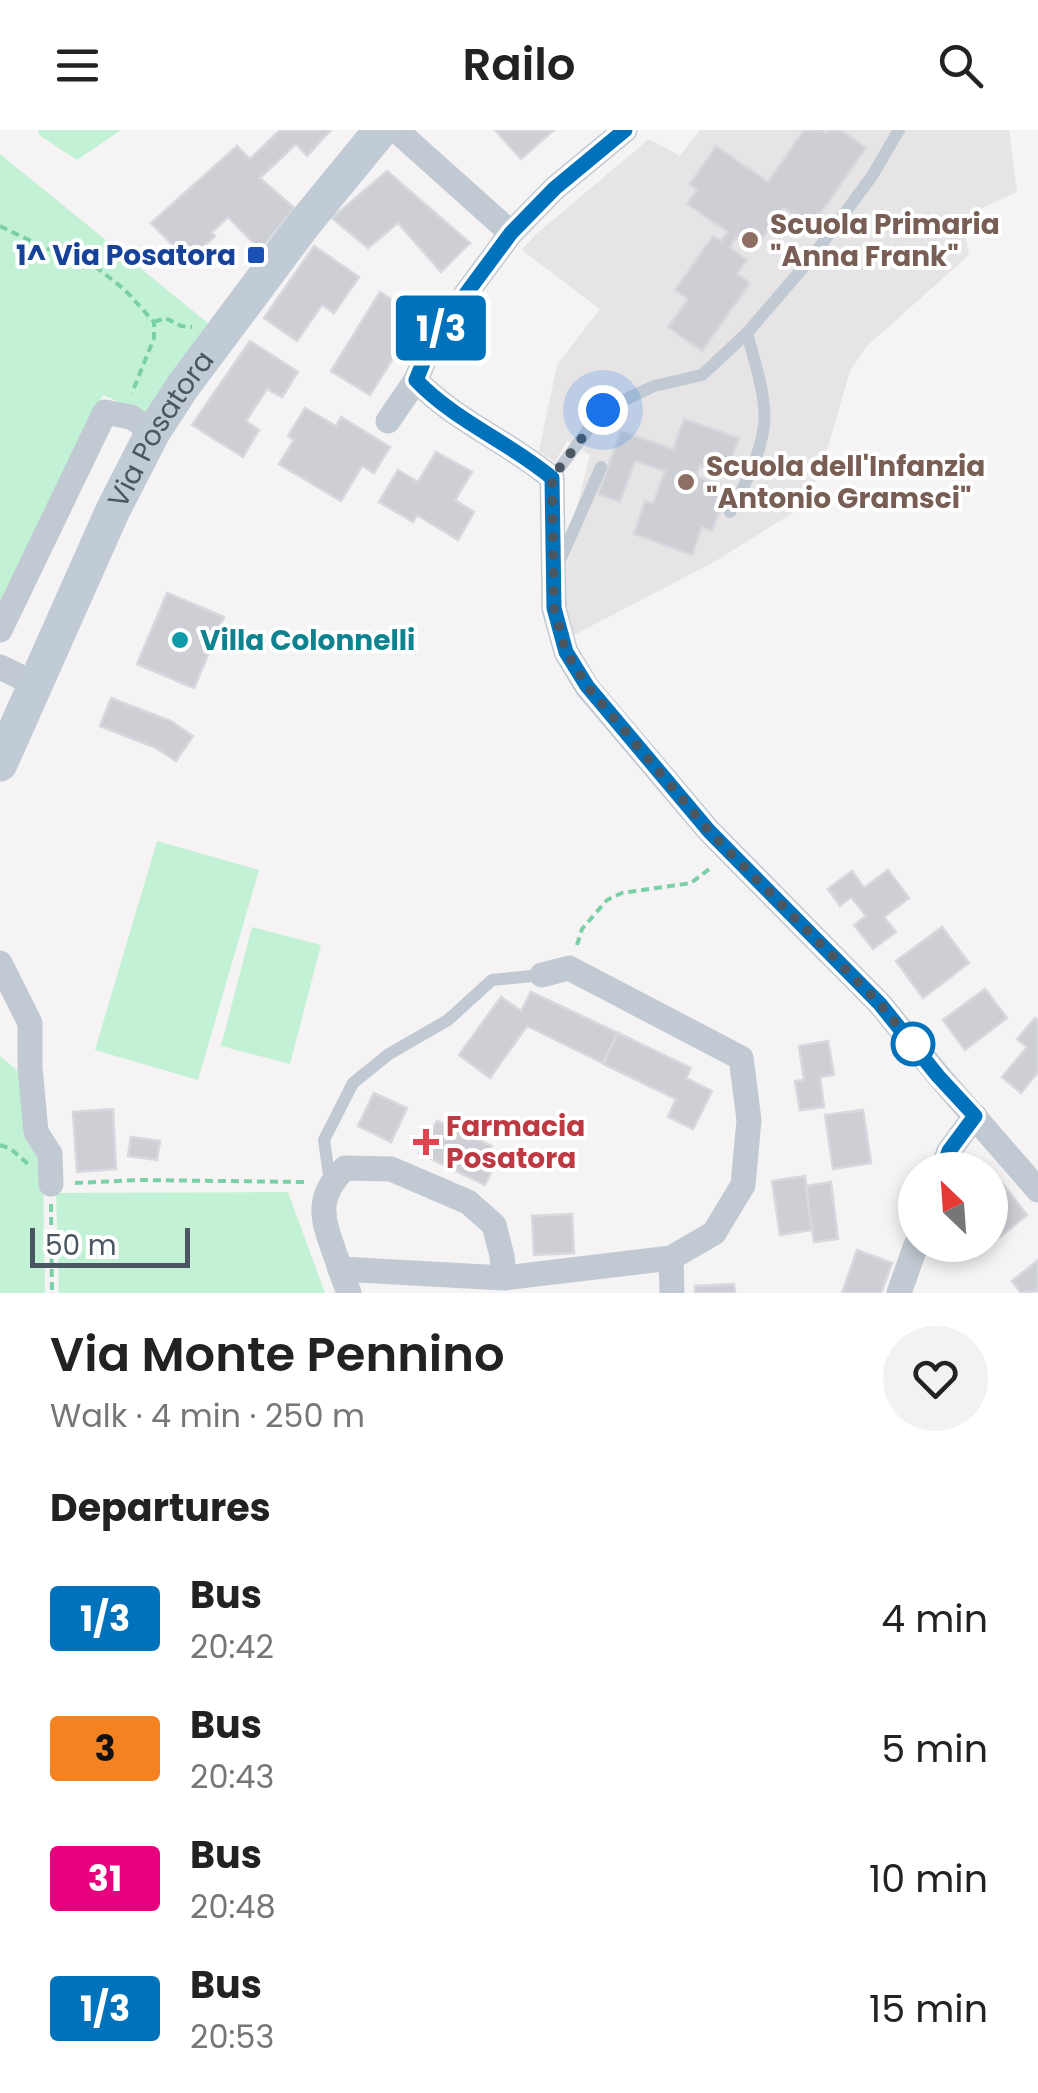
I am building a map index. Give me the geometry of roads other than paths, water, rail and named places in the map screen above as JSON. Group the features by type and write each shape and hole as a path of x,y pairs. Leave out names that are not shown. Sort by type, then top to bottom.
{"street":[{"name":"Via Posatora","path":"0,764 112,510 142,424 183,386 380,130"},
{"path":"396,130 511,233"},
{"path":"388,420 416,380 434,337 511,233 555,188 626,130"},
{"path":"416,380 436,402 531,460 552,478 554,608 566,652 587,686 709,831 880,1004 1038,1190"},
{"path":"0,630 105,412 142,424"},
{"path":"0,668 35,684"},
{"path":"0,963 30,1024 36,1132 50,1154 51,1184"},
{"path":"503,1267 494,1225 468,1202 392,1169 345,1168 330,1182 322,1210 344,1281 670,1258 714,1233 744,1185 749,1120 741,1058 569,968 542,976"},
{"path":"949,1152 975,1116"},
{"path":"670,1258 672,1293"},
{"path":"899,1293 910,1262"}],"lane":[{"path":"552,478 603,410 654,386 702,375 748,333 813,256 872,176 899,130"},
{"path":"730,512 756,459 764,422 748,333"},
{"path":"554,572 601,467"},
{"path":"330,1182 324,1140 353,1083 389,1054 448,1020 492,980 542,976"}],"place":[{"name":"Scuola Primaria \"Anna Frank\"","path":"750,240"},
{"name":"1^ Via Posatora","path":"256,255"},
{"name":"Scuola dell'Infanzia \"Antonio Gramsci\"","path":"686,482"},
{"name":"Villa Colonnelli","path":"180,640"},
{"name":"Farmacia Posatora","path":"426,1142"}]}
